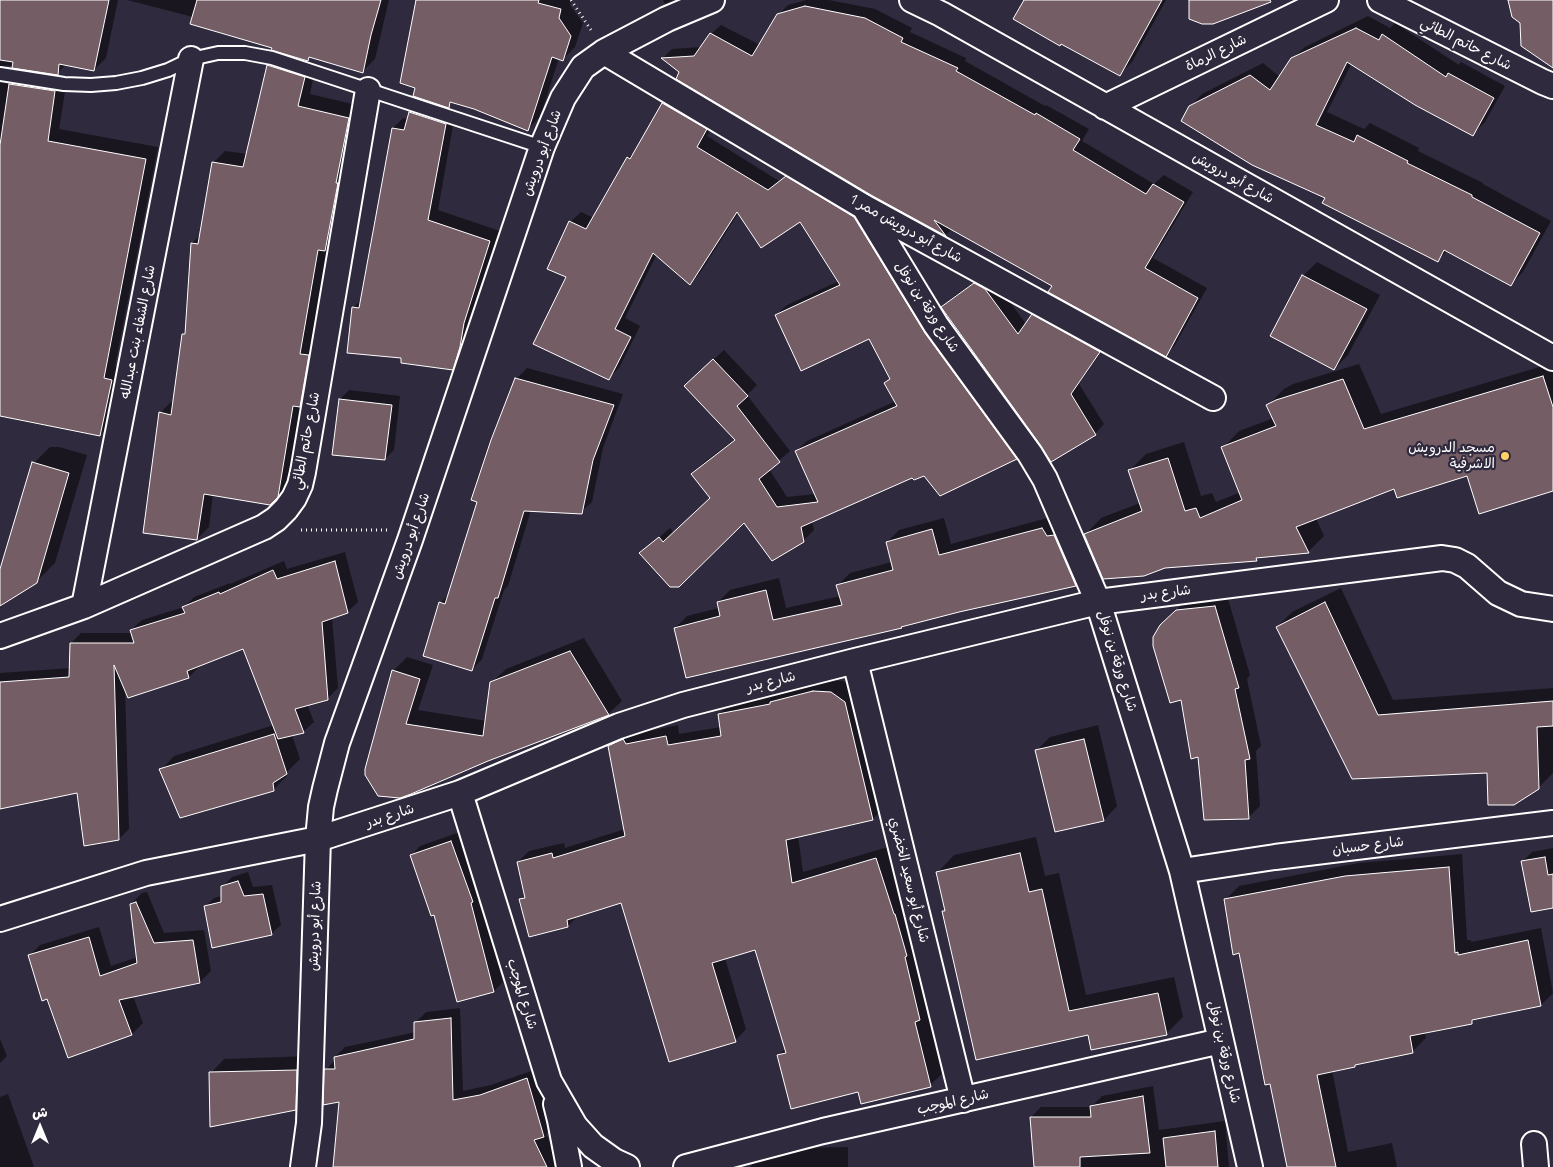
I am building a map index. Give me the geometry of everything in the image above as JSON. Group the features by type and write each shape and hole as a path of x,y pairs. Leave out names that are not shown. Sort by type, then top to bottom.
{"street":[{"name":"شارع أبو درويش","path":"303,1167 309,1123 318,839 321,807 337,743 413,529 542,147 563,98 583,67 604,52 667,18 712,0"},
{"name":"شارع أبو درويش","path":"912,0 941,14 1553,358"},
{"name":"شارع الرماة","path":"1105,106 1326,0"},
{"name":"شارع حاتم الطائي","path":"1380,0 1553,86"},
{"name":"شارع أبو درويش ممر 1","path":"604,52 864,207 1213,398"},
{"name":"شارع الشفاء بنت عبدالله","path":"84,606 191,59"},
{"name":"شارع حاتم الطائي","path":"0,636 84,606 264,527 276,519 294,498 300,485 368,90"},
{"name":"شارع ورقة بن نوفل","path":"864,207 936,325 1040,470 1098,602 1182,871 1250,1167"},
{"name":"شارع بدر","path":"0,920 146,873 318,839 460,794 628,723 683,705 856,660 1098,602 1442,558 1455,560 1467,566 1498,593 1521,604 1553,609"},
{"name":"شارع أبو سعيد الخضري","path":"856,660 963,1100"},
{"name":"شارع الموجب","path":"460,794 549,1081 575,1126 593,1146 614,1161 627,1167"},
{"name":"شارع حسبان","path":"1182,871 1284,856 1553,823"},
{"name":"شارع الموجب","path":"686,1167 823,1132 1222,1041"},
{"path":"549,1081 560,1120 568,1167"},
{"path":"1534,1144 1536,1167"}],"lane":[{"path":"0,74 64,84 116,83 168,70 191,59 218,53 245,52 272,58 542,147"}],"path":[{"path":"571,0 604,52"},
{"path":"264,527 312,531 413,529"}],"building":[{"path":"0,0 109,0 94,71 59,64 58,75 12,68 13,62 0,60"},
{"path":"197,0 381,0 363,73 309,57 308,61 271,50 272,48 190,24"},
{"path":"416,0 539,0 538,3 561,9 559,18 571,36 563,61 552,57 528,131 474,109 450,102 449,108 413,96 415,88 400,83"},
{"path":"1024,0 1162,0 1120,76 1061,44 1060,46 1013,19"},
{"path":"1189,0 1270,0 1271,2 1213,24 1202,24 1189,19"},
{"path":"1508,0 1553,0 1553,68 1521,46 1520,23 1512,17"},
{"path":"805,6 865,18 903,38 901,42 958,68 956,71 1035,115 1036,113 1080,139 1073,150 1146,194 1153,184 1184,202 1145,268 1198,298 1166,357 1048,292 1052,286 934,220 946,236 871,195 676,79 679,72 661,58 694,56 710,33 752,56 777,14"},
{"path":"1356,28 1379,40 1382,34 1446,77 1448,73 1494,98 1473,136 1415,105 1347,62 1316,125 1354,142 1357,135 1540,233 1511,286 1444,250 1438,262 1322,203 1325,198 1252,165 1181,121 1189,106 1250,75 1270,90 1291,58"},
{"path":"267,65 305,77 298,106 349,118 325,251 318,250 300,354 309,355 300,407 293,406 278,497 270,505 204,494 197,540 143,533 159,412 171,415 182,334 185,334 191,243 198,244 212,162 243,167"},
{"path":"9,84 55,91 48,141 146,159 104,378 112,380 100,436 0,416 0,145"},
{"path":"662,103 707,129 697,147 768,190 786,176 854,217 925,333 1017,459 940,496 924,476 914,480 912,478 801,527 804,542 772,561 744,523 679,587 670,587 639,553 659,537 663,542 710,498 691,474 735,440 684,386 713,359 748,396 737,406 780,462 759,479 777,507 818,502 795,451 897,406 884,383 890,379 869,339 801,371 775,315 840,285 800,222 761,248 737,212 690,285 653,253 615,329 631,337 609,380 533,344 566,277 547,269 569,221 586,229 627,157 630,159"},
{"path":"409,112 446,124 428,220 490,241 464,323 460,347 453,370 401,363 401,358 347,353 352,307 359,308 392,128 404,130"},
{"path":"1302,275 1367,309 1334,370 1270,336"},
{"path":"974,283 985,289 1018,334 1032,314 1100,352 1071,394 1096,435 1051,462 941,307"},
{"path":"1543,376 1553,407 1553,491 1479,514 1467,476 1397,498 1394,489 1296,527 1309,553 1256,558 1257,561 1165,568 1144,576 1103,579 1084,534 1142,511 1128,470 1168,458 1185,511 1196,508 1200,518 1242,500 1221,447 1276,426 1266,405 1276,400 1343,379 1364,429"},
{"path":"515,378 614,405 593,460 582,514 524,511 498,598 495,598 472,671 423,656 439,602 445,604 477,502 471,500 491,440"},
{"path":"339,399 392,405 385,460 332,455"},
{"path":"32,462 69,473 37,583 0,606 0,569"},
{"path":"1042,528 1047,536 1054,535 1076,586 959,612 902,628 686,678 674,628 720,616 717,602 766,590 773,620 842,605 836,585 893,570 886,542 932,529 939,555"},
{"path":"335,561 348,613 322,622 328,700 295,709 304,733 278,739 243,649 187,671 189,678 128,698 114,665 119,840 84,846 77,793 0,809 0,682 69,677 70,643 134,643 130,630 185,613 182,607 219,592 220,594 273,570 277,579"},
{"path":"1325,602 1378,715 1553,701 1553,726 1537,727 1539,789 1514,805 1488,805 1487,773 1352,779 1276,627"},
{"path":"1215,606 1239,688 1235,689 1250,759 1245,760 1249,819 1204,820 1198,757 1191,759 1181,700 1170,703 1153,646 1153,637 1160,625 1176,610"},
{"path":"570,651 609,715 488,761 400,798 378,796 365,775 365,769 392,670 420,679 406,724 483,736 490,682"},
{"path":"813,691 831,692 845,702 873,820 786,840 792,883 876,858 907,956 905,957 920,1020 915,1022 931,1087 861,1104 858,1092 791,1109 777,1055 786,1053 755,950 712,963 736,1042 669,1062 621,903 567,920 568,927 529,937 519,899 525,898 517,862 552,853 553,858 625,836 608,746 623,739 626,744 666,736 668,745 721,736 718,714 770,704 770,702"},
{"path":"274,734 287,774 273,783 274,791 180,818 159,769"},
{"path":"1084,739 1104,821 1055,832 1035,750"},
{"path":"451,841 473,902 471,903 494,992 457,1002 434,915 431,916 410,855"},
{"path":"1020,853 1029,892 1042,889 1069,1011 1158,993 1167,1035 1091,1050 1088,1035 976,1060 942,911 945,911 936,872"},
{"path":"1545,857 1548,875 1553,874 1553,908 1531,912 1521,861"},
{"path":"1449,867 1455,953 1458,952 1458,955 1528,940 1541,1006 1472,1020 1472,1024 1410,1036 1413,1053 1317,1075 1336,1167 1287,1167 1270,1084 1265,1085 1239,953 1233,955 1224,899 1345,876"},
{"path":"238,881 244,896 263,894 272,935 212,948 204,906 221,902 221,886"},
{"path":"136,902 154,943 193,940 200,983 119,1000 132,1035 68,1058 47,999 42,1001 28,955 89,937 100,976 137,963 130,904"},
{"path":"451,1018 453,1100 480,1095 527,1078 544,1137 534,1140 547,1167 333,1167 339,1102 323,1105 324,1069 335,1069 334,1057 414,1039 414,1022"},
{"path":"297,1070 296,1110 210,1127 209,1072"},
{"path":"1143,1096 1150,1153 1080,1157 1080,1167 1034,1167 1030,1117 1091,1117 1090,1106"},
{"path":"1215,1131 1218,1167 1166,1167 1163,1138"}],"place":[{"name":"مسجد الدرويش الاشرفية","path":"1505,456"}]}
